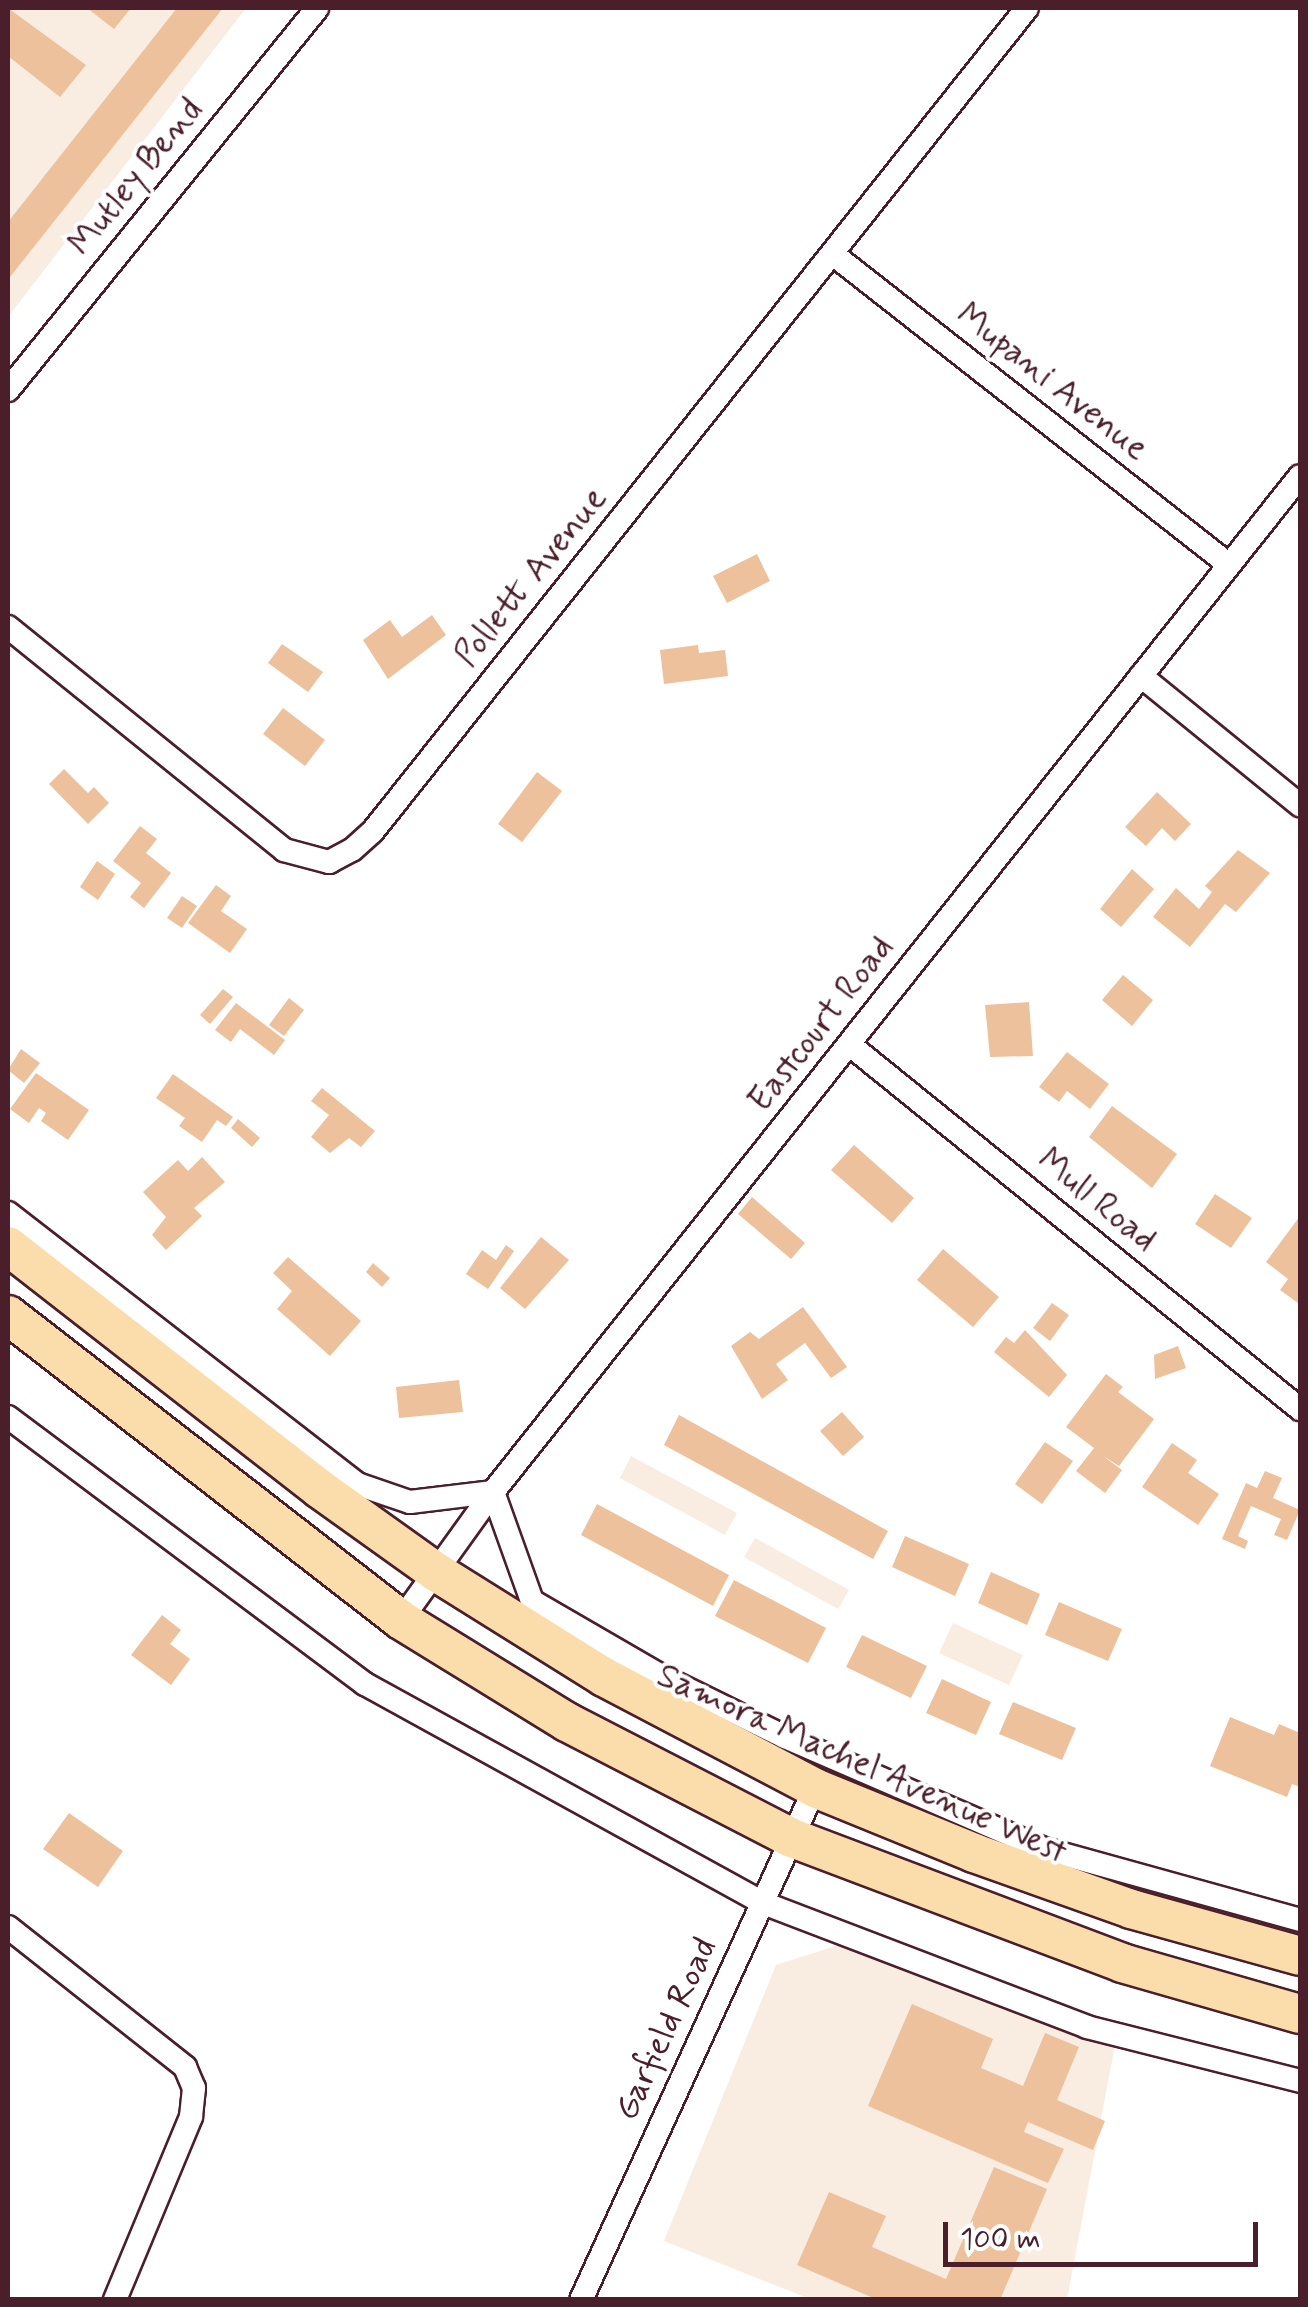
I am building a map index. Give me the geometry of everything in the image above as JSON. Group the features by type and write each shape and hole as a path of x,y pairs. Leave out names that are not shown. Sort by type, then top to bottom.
{"highway":[{"name":"Samora Machel Avenue West","path":"8,1246 436,1572 604,1676 815,1788 1047,1880 1300,1956"},
{"path":"8,1315 401,1620 567,1722 792,1838 1122,1962 1300,2014"}],"street":[{"name":"Mutley Bend","path":"8,390 317,8"},
{"name":"Pollett Avenue","path":"8,626 284,850 330,862 374,831 1027,8"},
{"name":"Mupani Avenue","path":"834,255 1227,563"},
{"name":"Eastcourt Road","path":"401,1620 492,1492 1300,476"},
{"path":"1141,676 1300,805"},
{"name":"Mull Road","path":"850,1045 1300,1409"},
{"path":"8,1213 357,1484 410,1502 492,1492"},
{"path":"8,1417 366,1684 763,1903 1072,2022 1299,2078"},
{"name":"Samora Machel Avenue West","path":"492,1492 532,1600 664,1676 785,1737 1041,1848 1300,1920"},
{"name":"Garfield Road","path":"581,2300 815,1788"},
{"path":"8,1927 185,2067 194,2088 191,2117 115,2300"}],"shaded area":[{"path":"8,8 246,8 8,317"},
{"path":"631,1456 737,1513 725,1535 620,1478"},
{"path":"755,1538 849,1590 838,1609 744,1557"},
{"path":"953,1623 1023,1655 1009,1685 939,1653"},
{"path":"842,1944 1115,2045 1067,2299 810,2299 664,2241 776,1965"}],"building":[{"path":"8,8 86,65 60,97 8,56"},
{"path":"87,8 131,8 114,29"},
{"path":"177,8 223,8 10,277 8,222"},
{"path":"757,554 770,581 727,603 713,576"},
{"path":"432,615 446,635 388,679 363,640 390,620 402,637"},
{"path":"282,644 323,672 308,692 268,663"},
{"path":"698,645 699,653 725,650 728,676 664,684 660,650"},
{"path":"283,708 325,740 305,766 263,734"},
{"path":"64,769 88,793 94,787 109,803 88,824 49,784"},
{"path":"537,772 562,791 522,842 498,824"},
{"path":"1157,792 1191,824 1175,841 1162,828 1146,846 1125,827"},
{"path":"140,826 157,839 146,853 171,873 144,908 130,897 141,883 113,861"},
{"path":"1238,850 1270,873 1236,912 1225,904 1190,947 1153,917 1176,888 1199,909 1212,892 1205,886"},
{"path":"97,861 115,874 98,900 80,887"},
{"path":"1132,869 1154,889 1121,927 1100,909"},
{"path":"216,885 231,896 221,911 247,929 230,953 188,923"},
{"path":"182,896 197,906 182,928 167,918"},
{"path":"1123,975 1153,1000 1132,1026 1102,1000"},
{"path":"223,989 233,997 210,1024 200,1015"},
{"path":"289,998 304,1010 284,1036 269,1025"},
{"path":"1029,1002 1033,1056 990,1057 985,1005"},
{"path":"236,1003 285,1040 274,1055 240,1029 231,1042 215,1030"},
{"path":"21,1049 40,1063 24,1083 8,1070"},
{"path":"1067,1052 1109,1084 1090,1109 1067,1091 1059,1102 1039,1087"},
{"path":"36,1073 89,1110 68,1140 41,1121 46,1113 39,1108 29,1123 10,1109"},
{"path":"173,1074 233,1117 226,1126 217,1120 202,1142 179,1126 185,1118 156,1098"},
{"path":"322,1088 375,1131 361,1147 349,1138 330,1153 311,1137 329,1115 311,1101"},
{"path":"1112,1106 1177,1154 1152,1188 1089,1137"},
{"path":"238,1119 260,1138 252,1147 231,1128"},
{"path":"854,1145 914,1198 892,1223 831,1170"},
{"path":"202,1157 225,1182 194,1208 202,1216 166,1250 152,1235 166,1217 143,1192 178,1160 188,1171"},
{"path":"1215,1194 1252,1218 1231,1248 1195,1224"},
{"path":"752,1197 805,1243 791,1259 738,1214"},
{"path":"1300,1216 1298,1303 1280,1290 1288,1279 1266,1262"},
{"path":"541,1237 569,1260 525,1309 500,1288"},
{"path":"506,1245 514,1251 488,1289 466,1274 482,1250 496,1260"},
{"path":"943,1249 999,1297 973,1327 917,1280"},
{"path":"288,1257 361,1321 330,1356 277,1309 292,1291 273,1273"},
{"path":"373,1263 390,1278 382,1287 366,1272"},
{"path":"1052,1303 1069,1315 1050,1341 1033,1328"},
{"path":"803,1307 847,1367 831,1378 805,1343 776,1364 788,1380 762,1399 731,1346 750,1332 759,1339"},
{"path":"1025,1330 1067,1375 1049,1397 994,1352 1006,1337 1014,1343"},
{"path":"1178,1346 1186,1368 1155,1379 1154,1355"},
{"path":"1106,1374 1123,1387 1118,1392 1154,1419 1119,1466 1103,1456 1122,1470 1105,1493 1076,1471 1094,1448 1066,1427"},
{"path":"459,1380 463,1412 399,1418 396,1387"},
{"path":"842,1412 864,1437 843,1456 820,1431"},
{"path":"679,1415 888,1531 873,1559 664,1445"},
{"path":"1045,1442 1073,1461 1042,1504 1015,1484"},
{"path":"1172,1443 1197,1460 1188,1473 1219,1494 1198,1525 1142,1487"},
{"path":"1265,1471 1282,1478 1273,1498 1300,1510 1287,1540 1274,1535 1281,1519 1251,1506 1238,1536 1248,1541 1245,1549 1222,1539 1246,1483 1257,1488"},
{"path":"597,1504 729,1575 713,1606 581,1535"},
{"path":"905,1536 969,1564 955,1596 892,1567"},
{"path":"991,1572 1040,1594 1027,1625 978,1603"},
{"path":"734,1580 826,1628 808,1663 715,1616"},
{"path":"1059,1602 1122,1629 1108,1661 1045,1635"},
{"path":"162,1615 181,1630 170,1644 190,1659 171,1685 131,1655"},
{"path":"862,1635 927,1666 911,1698 846,1667"},
{"path":"942,1679 991,1702 976,1735 926,1713"},
{"path":"1013,1702 1076,1728 1062,1760 999,1734"},
{"path":"1230,1717 1274,1735 1279,1724 1300,1733 1300,1787 1292,1784 1287,1797 1210,1766"},
{"path":"69,1813 123,1851 98,1887 43,1849"},
{"path":"912,2004 993,2039 981,2068 1023,2086 1045,2033 1079,2047 1057,2100 1105,2121 1093,2150 1028,2122 1024,2132 1064,2149 1048,2183 868,2106"},
{"path":"994,2167 1047,2189 1000,2300 878,2300 797,2265 829,2192 886,2216 872,2247 946,2279"}]}
